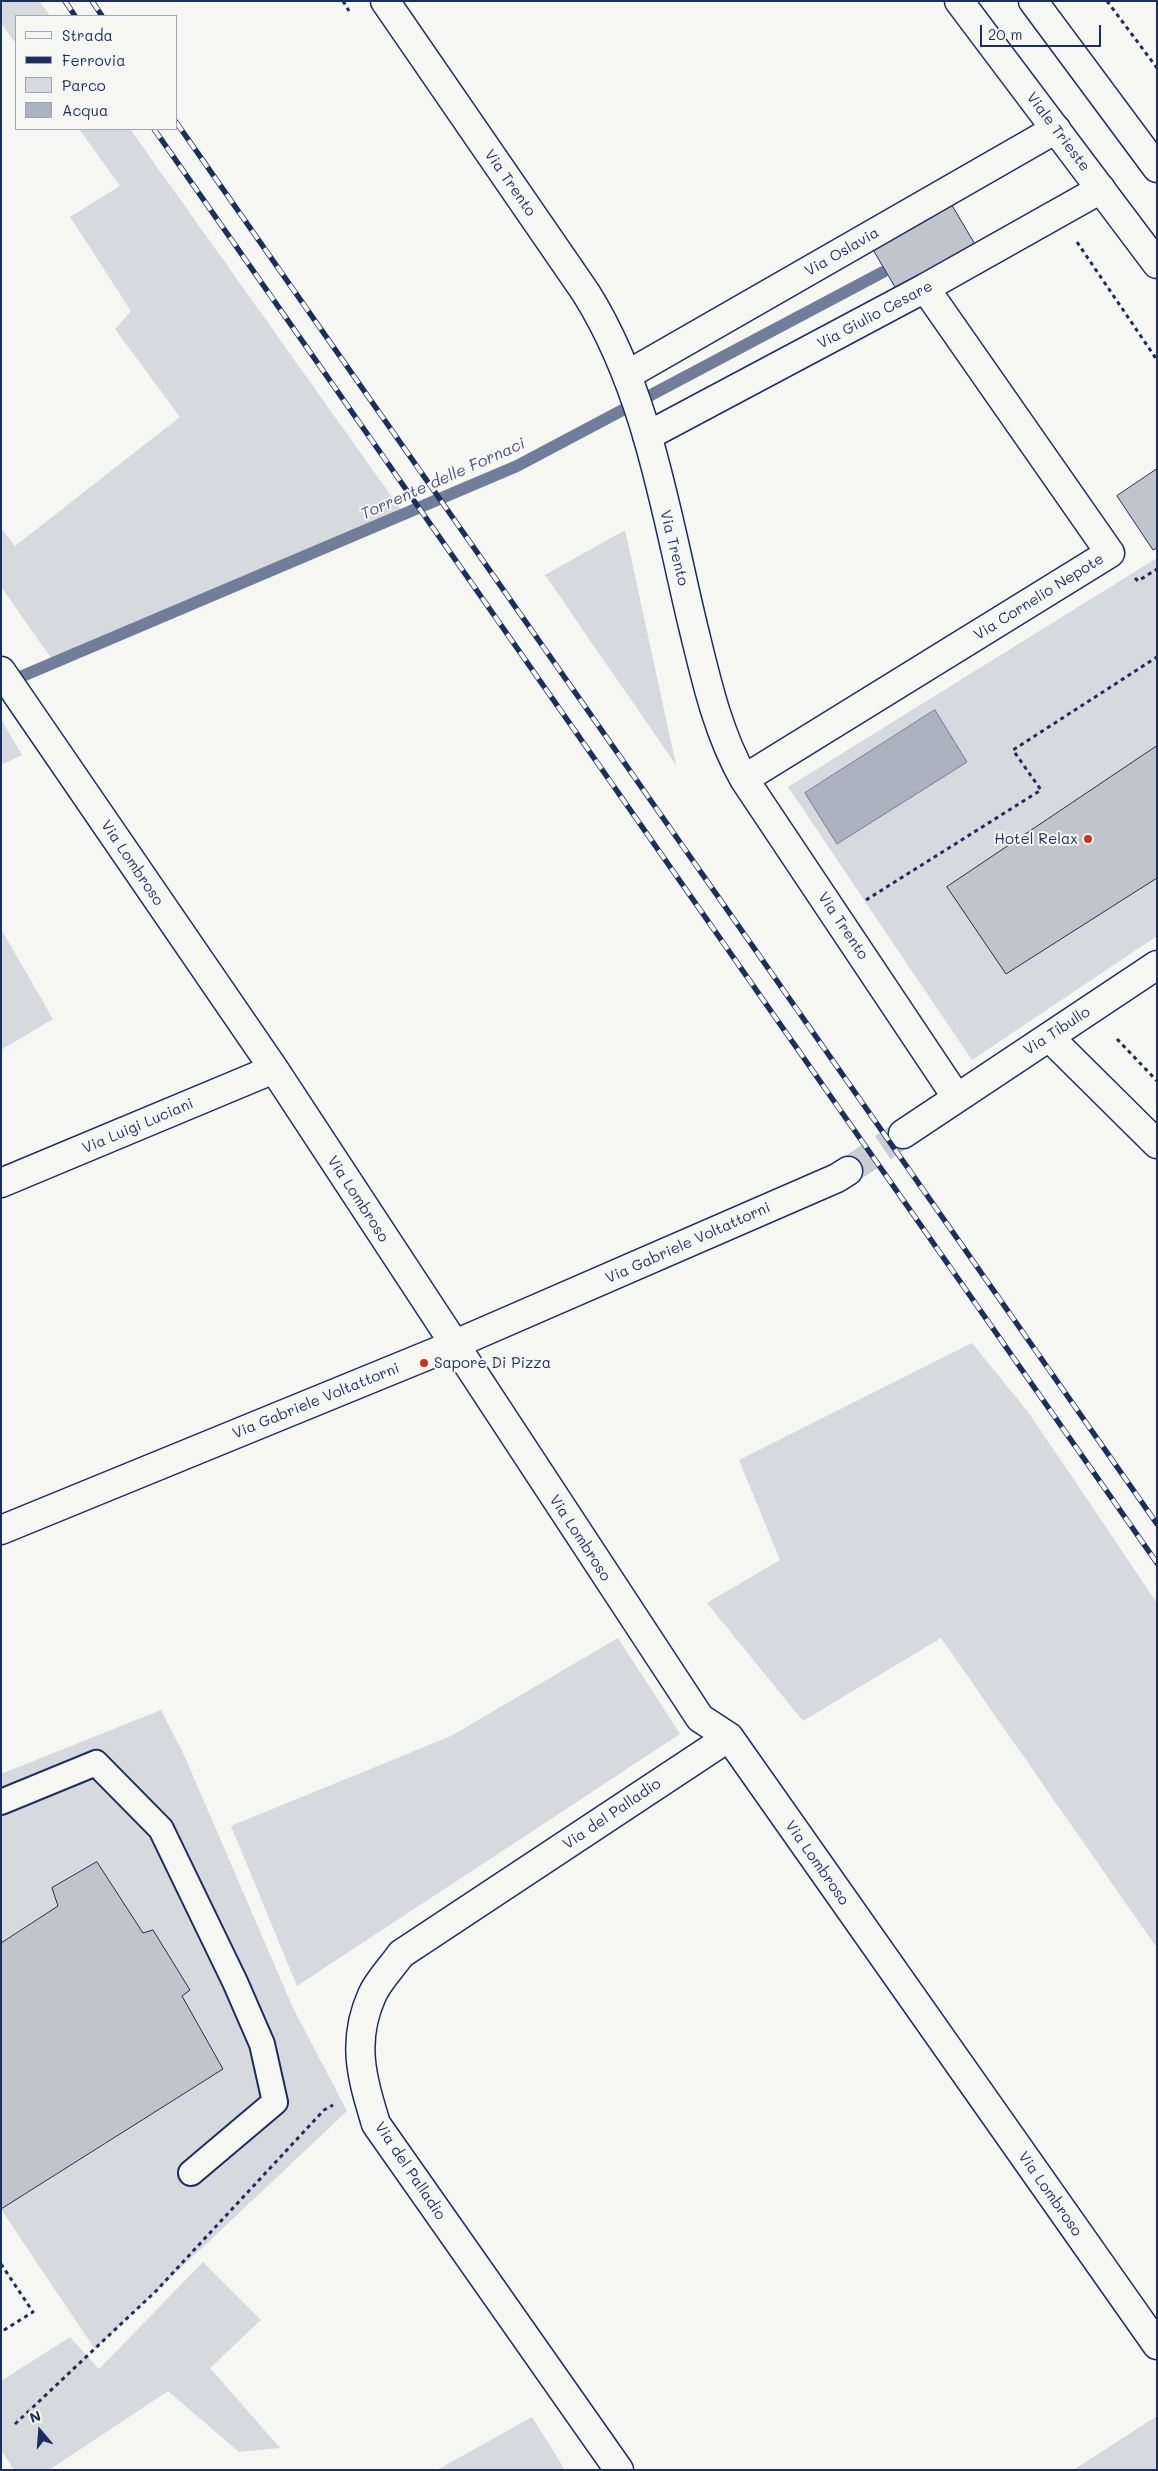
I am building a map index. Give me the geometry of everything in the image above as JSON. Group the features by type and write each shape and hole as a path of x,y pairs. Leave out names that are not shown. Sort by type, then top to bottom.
{"street":[{"name":"Via Trento","path":"384,1 586,293 609,331 627,375 647,436 710,696 722,736 744,779 957,1098"},
{"name":"Viale Trieste","path":"959,1 1157,264"},
{"path":"1032,1 1157,168"},
{"name":"Via Oslavia","path":"627,375 1056,130"},
{"name":"Via Giulio Cesare","path":"647,436 925,288 1101,189"},
{"name":"Via Cornelio Nepote","path":"744,779 1110,553 925,288"},
{"name":"Via Lombroso","path":"1,671 274,1069 453,1345 700,1718 729,1738 1157,2345"},
{"name":"Via Tibullo","path":"957,1098 1157,965"},
{"path":"1049,1037 1157,1144"},
{"name":"Via Luigi Luciani","path":"1,1183 274,1069"},
{"path":"903,1134 957,1098"},
{"name":"Via Gabriele Voltattorni","path":"1,1530 453,1345 837,1178 848,1171"},
{"name":"Via del Palladio","path":"619,2470 376,2124 362,2077 360,2040 372,1995 401,1954 729,1738"}],"lane":[{"path":"1,1802 96,1763 161,1829 235,1982 262,2044 275,2102 191,2173"}],"path":[{"path":"1107,1 1157,68"},
{"path":"1072,235 1157,360"},
{"path":"838,918 1041,790 1013,750 1157,657"},
{"path":"1117,1039 1157,1081"},
{"path":"15,2424 156,2291 324,2110 335,2103"},
{"path":"1,2264 33,2312 1,2332"}],"green space":[{"path":"39,1 49,15 15,15 15,43 1,23 1,2"},
{"path":"80,130 131,130 404,514 54,662 1,587 1,528 15,546 180,417 115,329 131,311 70,217 120,186"},
{"path":"625,530 676,765 545,575"},
{"path":"1157,558 1157,936 972,1060 788,787"},
{"path":"1,719 22,755 1,765"},
{"path":"1,929 53,1019 1,1050"},
{"path":"972,1343 1028,1412 1157,1603 1157,1948 941,1638 803,1721 707,1603 780,1560 739,1460"},
{"path":"618,1638 680,1734 297,1986 231,1826 451,1736"},
{"path":"161,1710 184,1755 293,2008 347,2111 95,2349 1,2209 223,2069 182,1996 190,1990 153,1930 143,1933 97,1863 53,1888 58,1906 1,1943 1,1774"},
{"path":"203,2262 261,2320 210,2368 280,2448 239,2452 168,2391 49,2470 14,2470 1,2450 1,2381 70,2337 99,2369"},
{"path":"1157,2416 1157,2470 1073,2470"},
{"path":"532,2417 565,2470 437,2470"}],"water":[{"path":"935,710 967,762 837,844 805,793"}],"building":[{"path":"950,202 976,246 898,292 872,248"},
{"path":"1157,469 1157,548 1153,550 1117,496"},
{"name":"Hotel Relax","path":"1157,746 1157,878 1006,974 947,887"},
{"path":"97,1862 143,1933 153,1930 190,1990 182,1996 223,2069 1,2209 1,1943 58,1906 52,1888"}],"waterway":[{"name":"Torrente delle Fornaci","path":"6,683 517,466 883,272"}],"tunnel":[{"path":"848,1171 903,1134"}],"railway":[{"path":"65,1 74,15"},
{"path":"92,1 101,15"},
{"path":"178,125 1157,1524"},
{"path":"155,130 1157,1563"}],"place":[{"name":"Hotel Relax","path":"1088,839"},
{"name":"Sapore Di Pizza","path":"424,1363"}]}
